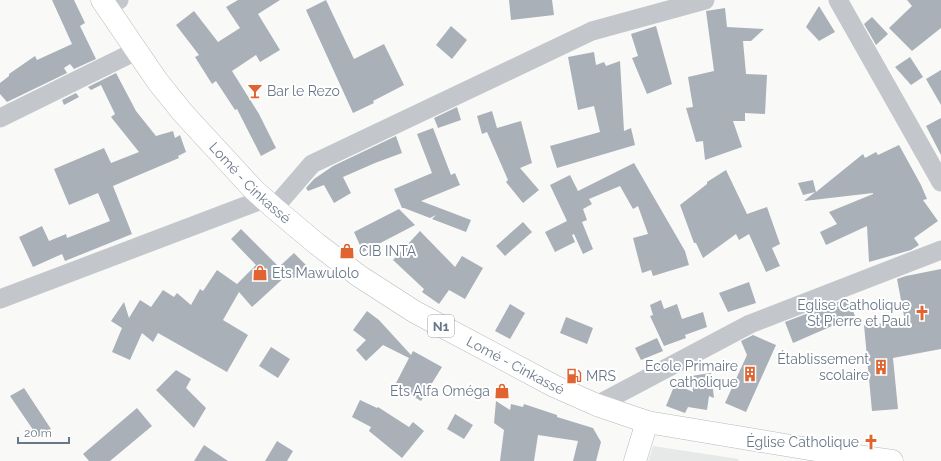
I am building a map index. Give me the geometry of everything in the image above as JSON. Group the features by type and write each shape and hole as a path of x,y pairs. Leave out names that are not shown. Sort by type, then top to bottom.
{"main road":[{"name":"Lomé - Cinkassé","path":"109,2 136,51 158,82 183,113 253,189 317,244 359,276 415,312 554,386 597,405 647,422 892,461"},
{"path":"635,461 647,422"}],"street":[{"path":"0,299 269,204 312,164 592,31 705,0"},
{"path":"838,0 941,182"},
{"path":"0,118 136,51"},
{"path":"597,405 750,324 941,250"}],"shaded area":[{"path":"653,446 739,459 738,461 648,461"}],"building":[{"path":"52,0 74,0 85,23 80,26 96,59 74,69 70,64 64,68 67,73 7,102 0,94 0,83 9,76 9,74 35,56 37,60 72,44"},
{"path":"238,0 280,0 258,14 280,50 260,62 256,55 232,71 259,114 276,148 261,156 237,109 235,110 216,81 212,84 195,57 199,55 176,25 194,11 218,42 240,28 226,7"},
{"path":"326,0 354,59 384,44 404,85 373,101 374,103 353,113 306,10"},
{"path":"509,0 552,0 554,15 511,20"},
{"path":"907,0 941,0 941,28 912,51 889,28 912,6"},
{"path":"819,6 835,32 819,41 806,27"},
{"path":"725,8 727,27 764,29 751,41 743,41 746,74 767,75 765,114 745,113 745,121 733,121 742,147 705,160 703,141 696,142 686,108 693,107 688,77 714,71 706,11"},
{"path":"872,17 888,34 876,45 864,24"},
{"path":"451,26 467,40 452,59 436,45"},
{"path":"656,26 672,84 647,94 632,58 638,56 631,34"},
{"path":"594,52 596,65 604,62 606,66 620,61 624,131 631,128 635,145 557,168 550,146 600,132 594,106 578,110 568,57"},
{"path":"910,57 923,77 911,85 895,67"},
{"path":"941,70 941,105 926,79"},
{"path":"116,73 136,111 156,136 173,131 175,138 180,135 186,152 178,156 179,158 113,186 132,234 65,261 62,254 33,267 19,237 42,226 49,241 66,234 67,238 110,221 98,193 69,205 54,169 104,148 111,163 139,152 111,117 115,114 101,85 91,90 88,87"},
{"path":"76,93 79,97 64,105 62,100"},
{"path":"457,107 461,120 438,128 434,118"},
{"path":"492,111 497,128 521,121 532,163 520,168 539,190 523,203 506,182 508,180 487,132 482,134 477,116"},
{"path":"941,118 941,155 926,126"},
{"path":"433,128 451,175 455,173 460,185 421,201 471,220 466,232 432,219 436,215 430,218 402,208 394,189 432,173 417,134"},
{"path":"396,136 402,153 343,177 351,193 334,203 324,185 308,191 306,188 314,179 333,166"},
{"path":"899,145 921,185 927,199 923,200 938,221 914,238 919,245 911,250 869,262 867,226 826,245 820,232 837,224 829,212 873,193 804,201 815,192 803,195 798,183 813,180 816,192 863,154 865,158 876,152 878,155"},
{"path":"634,163 685,251 689,265 653,276 651,270 642,273 633,238 648,234 638,206 633,209 620,186 589,199 592,204 583,209 587,220 582,222 593,249 583,254 574,234 572,235 575,242 555,252 545,232 567,221 550,185 570,175 578,191"},
{"path":"726,170 747,214 767,207 780,244 772,248 780,266 766,272 749,234 739,240 736,234 703,258 696,243 694,243 680,205 707,184 707,182"},
{"path":"399,209 415,225 363,252 354,232"},
{"path":"523,222 532,232 505,256 496,246"},
{"path":"241,229 287,275 252,307 239,292 223,320 248,335 227,372 158,333 153,342 142,333 130,360 112,352 122,328 111,321 124,302 129,318 140,300 151,307 163,290 174,297 177,293 191,305 200,289 203,291 217,270 237,284 256,265 231,239"},
{"path":"420,231 455,267 462,256 483,268 465,299 449,290 439,304 422,292 424,289 393,260"},
{"path":"294,253 307,266 294,278 281,265"},
{"path":"941,269 941,349 893,358 898,409 872,411 864,325 905,321 897,279"},
{"path":"749,282 756,303 728,312 719,293"},
{"path":"848,298 855,316 793,343 785,322"},
{"path":"661,300 664,309 677,304 682,319 703,312 707,327 685,335 686,338 664,346 650,316 653,315 650,305"},
{"path":"510,304 525,313 510,339 495,331"},
{"path":"367,311 379,320 411,355 413,351 442,367 421,401 395,385 409,358 383,345 366,361 356,350 366,340 353,330"},
{"path":"566,317 593,328 587,344 560,333"},
{"name":"Ecole Primaire catholique","path":"753,335 776,345 746,412 725,403 747,355 741,341"},
{"path":"657,338 663,351 641,360 635,348"},
{"path":"271,347 290,359 278,378 259,366"},
{"path":"176,370 191,379 186,388 206,408 194,428 156,390"},
{"path":"711,373 714,398 709,396 707,410 688,407 685,413 666,406 675,384 693,392 691,376"},
{"path":"24,388 51,429 38,437 10,396"},
{"path":"360,400 377,408 378,407 409,427 413,422 424,431 402,458 369,431 371,427 352,417"},
{"path":"496,401 510,410 511,404 523,407 524,404 557,415 557,417 593,428 601,442 596,461 573,461 578,441 538,435 534,461 500,461 504,430 494,423"},
{"path":"137,408 152,426 110,461 89,461 83,454"},
{"path":"455,414 473,425 464,439 447,429"},
{"path":"277,441 293,451 287,461 265,461"},
{"path":"204,445 228,461 194,461"}],"place":[{"name":"Bar le Rezo","path":"255,91"},
{"name":"CIB INTA","path":"347,251"},
{"name":"Ets Mawulolo","path":"260,273"},
{"name":"Eglise Catholique St Pierre et Paul","path":"922,313"},
{"name":"Établissement scolaire","path":"881,367"},
{"name":"Ecole Primaire catholique","path":"750,374"},
{"name":"MRS","path":"574,376"},
{"name":"Ets Alfa Oméga","path":"502,391"},
{"name":"Église Catholique","path":"871,442"}]}
